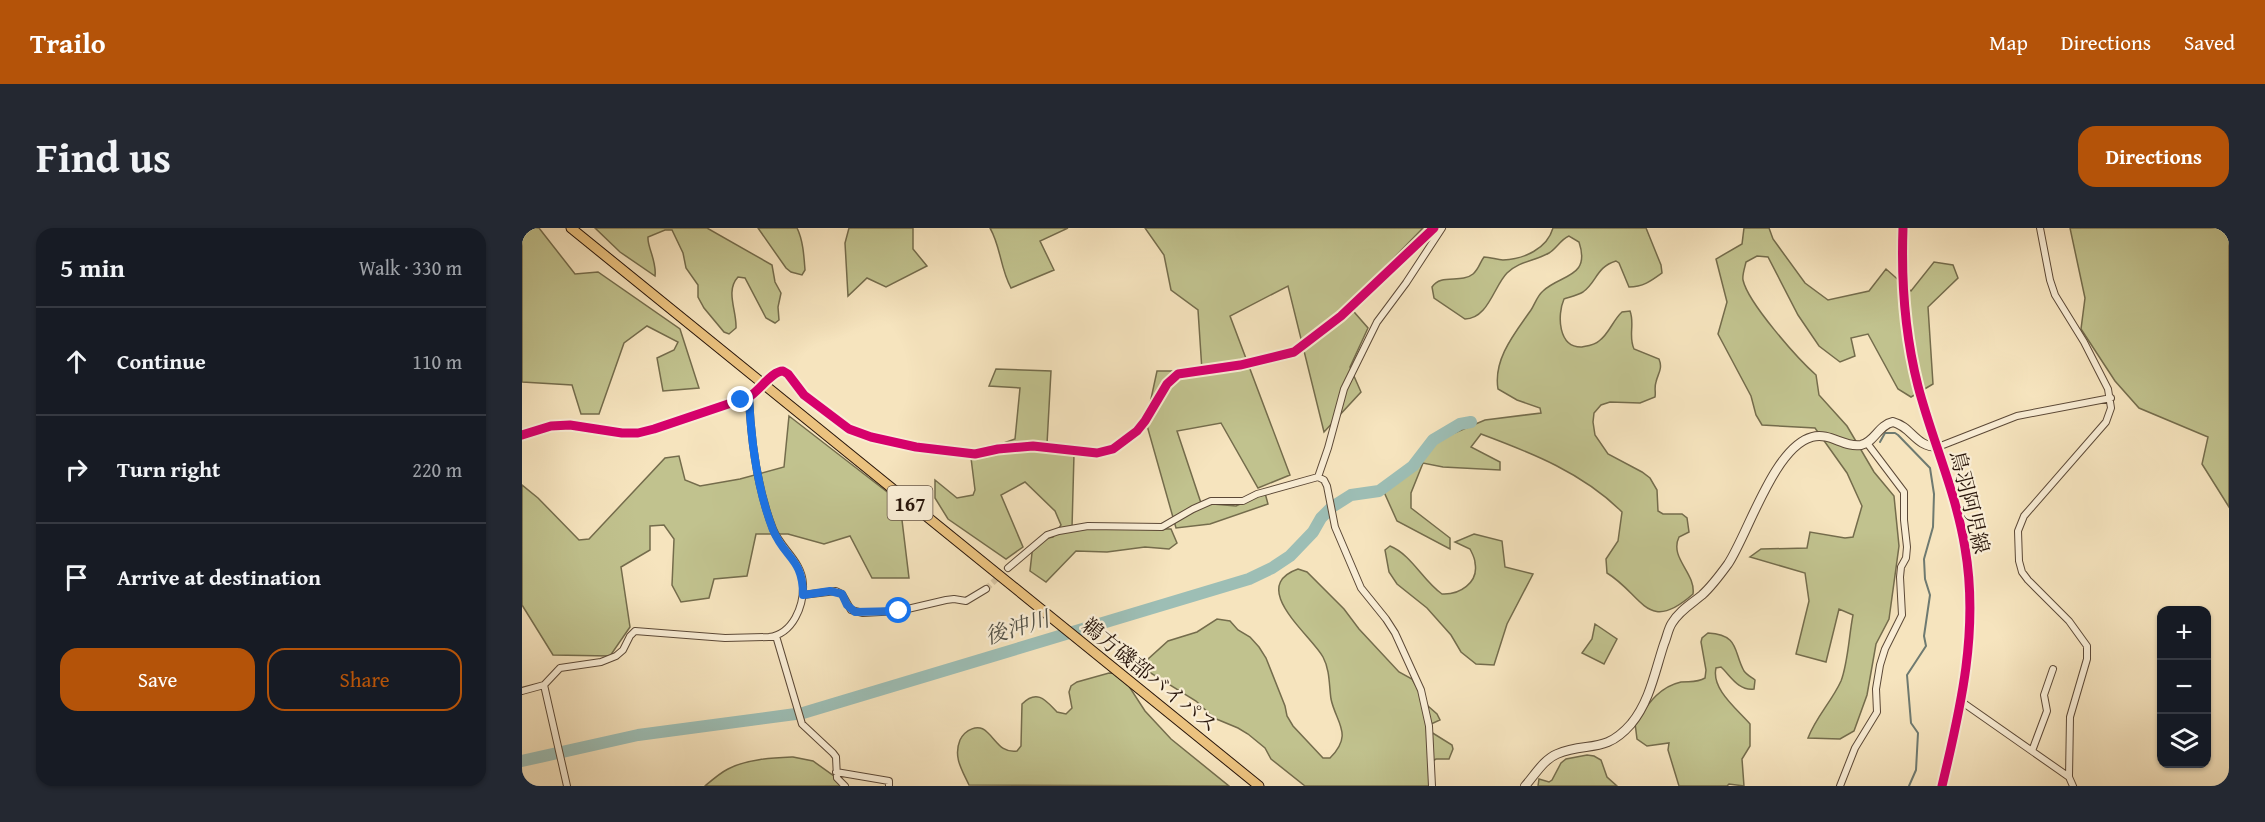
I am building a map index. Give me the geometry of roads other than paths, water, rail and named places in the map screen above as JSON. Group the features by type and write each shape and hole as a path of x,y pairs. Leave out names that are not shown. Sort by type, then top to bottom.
{"highway":[{"name":"鵜方磯部バイパス","path":"571,228 1259,786"}],"main road":[{"name":"鳥羽阿児線","path":"1903,228 1904,302 1911,353 1918,387 1960,521 1966,548 1969,583 1970,642 1962,702 1942,786"}],"street":[{"path":"522,435 551,426 570,425 638,433 749,397 766,384 774,374 783,371 804,394 849,429 916,447 975,454 998,448 1033,446 1097,453 1113,449 1137,431 1167,384 1178,374 1240,365 1294,352 1341,316 1434,228"},
{"path":"1318,477 1344,389 1377,322 1406,284 1442,228"},
{"path":"2040,228 2055,295 2084,342 2111,398 2111,408 2106,422 2024,516 2018,531 2019,561 2022,572 2069,621 2087,646 2087,659 2072,708 2069,777 2073,786"},
{"path":"522,691 544,685 560,668 601,662 616,656 623,650 632,634 638,631 724,638 776,636 794,620 799,613 803,595 801,573 795,561 779,543 768,513 754,450 749,397"},
{"path":"1526,786 1547,760 1557,754 1601,746 1612,741 1630,725 1649,692 1671,625 1683,609 1703,595 1715,582 1730,561 1765,490 1790,454 1806,439 1815,436 1833,437 1854,445 1867,443 1883,425 1893,422 1899,423 1921,443 1930,447 1938,447 2017,416 2111,398"},
{"path":"1840,786 1855,748 1877,712 1876,689 1880,665 1885,649 1902,615 1900,577 1901,567 1906,558 1904,492 1867,443"},
{"path":"1008,568 1047,535 1059,531 1088,526 1162,528 1211,501 1244,501 1257,494 1318,477 1324,480 1335,527 1361,588 1395,633 1420,690 1429,726 1432,786"},
{"path":"803,595 836,591 842,594 851,610 863,613 899,611 954,598 966,601 986,589"},
{"path":"776,636 802,724 836,757 837,778 845,786"},
{"path":"2032,751 2047,711 2044,695 2053,669"},
{"path":"544,685 567,786"},
{"path":"1962,702 2069,777"},
{"path":"836,772 889,780 889,786"}],"waterway":[{"name":"後沖川","path":"522,761 638,735 803,713 1249,579 1290,556 1313,532 1321,518 1332,507 1351,495 1379,491 1413,466 1433,440 1460,424 1471,422"},
{"path":"1880,442 1885,433 1898,435 1930,468 1934,494 1933,527 1924,559 1925,579 1930,595 1924,636 1926,646 1907,675 1911,723 1918,733 1916,770 1909,786"}],"tunnel":[{"path":"986,589 1008,568"}]}
